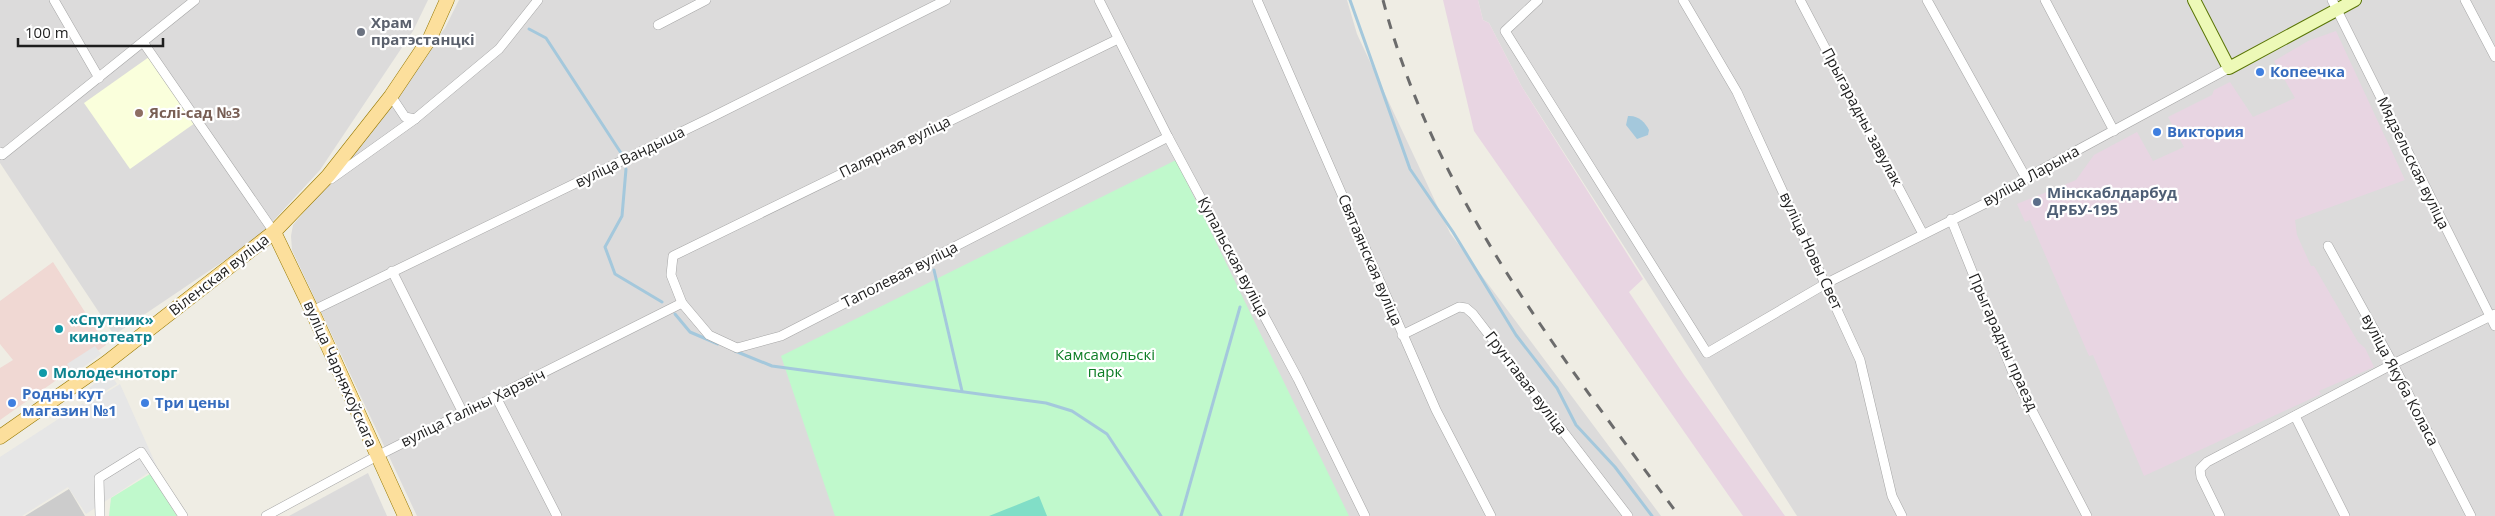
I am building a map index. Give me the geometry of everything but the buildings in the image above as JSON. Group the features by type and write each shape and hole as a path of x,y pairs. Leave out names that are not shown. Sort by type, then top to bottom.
{"main road":[{"name":"Віленская вуліца","path":"0,437 106,363 274,232 310,194 391,96 430,38 447,0"},
{"name":"вуліца Чарняхоўскага","path":"274,232 312,311 404,516"}],"street":[{"path":"54,0 100,78"},
{"path":"1,153 100,78 195,0"},
{"name":"Віленская вуліца","path":"310,194 415,119 499,49 538,0"},
{"path":"658,25 706,0"},
{"name":"вуліца Вандыша","path":"312,311 710,118 946,0"},
{"name":"Купальская вуліца","path":"1099,0 1168,137 1298,379 1364,516"},
{"name":"Святаянская вуліца","path":"1257,0 1436,410 1491,516"},
{"name":"вуліца Ларына","path":"1538,0 1504,31 1707,353 1827,283 2000,196 2026,178 2229,68 2334,5 2355,0"},
{"name":"вуліца Новы Свет","path":"1683,0 1737,92 1827,283 1860,360 1892,496 1902,516"},
{"name":"Прыгарадны завулак","path":"1800,0 1923,234"},
{"path":"1927,0 2026,178"},
{"path":"2045,0 2114,131"},
{"path":"2194,0 2229,68"},
{"path":"2465,0 2495,57"},
{"name":"Мядзельская вуліца","path":"2334,5 2492,315 2495,326"},
{"name":"Палярная вуліца","path":"673,256 1118,39"},
{"path":"143,42 274,232"},
{"path":"391,96 405,117 415,119"},
{"name":"Таполевая вуліца","path":"673,256 671,275 682,302 709,335 737,348 781,336 1168,137"},
{"name":"Прыгарадны праезд","path":"1951,219 2015,378 2087,516"},
{"name":"вуліца Якуба Коласа","path":"2328,246 2393,364 2471,516"},
{"path":"392,271 463,413"},
{"name":"вуліца Галіны Харэвіч","path":"266,516 377,456 682,302"},
{"name":"Грунтавая вуліца","path":"1402,335 1459,307 1466,308 1473,314 1628,516"},
{"path":"2220,516 2201,477 2200,469 2207,462 2393,364 2492,315"},
{"path":"496,397 557,516"},
{"path":"2295,416 2345,516"},
{"path":"100,516 99,478 141,452 183,516"}],"shaded area":[{"path":"0,0 428,0 413,31 320,170 263,232 243,248 114,335 0,163"},
{"path":"459,0 1347,0 1357,34 1450,233 1661,516 417,516 292,250 291,236 293,225 333,178 445,28"},
{"path":"1443,0 1478,0 1483,20 1489,23 1522,87 1643,279 1629,292 1684,375 1785,516 1743,516 1474,131"},
{"path":"1478,0 2495,0 2495,516 1797,516 1522,87 1489,23 1483,20"},
{"path":"2336,31 2405,180 2295,220 2297,235 2311,266 2314,266 2358,342 2365,348 2374,367 2319,391 2321,394 2144,476 2093,355 2089,356 2030,220 2025,222 2017,204 2076,180 2094,155 2137,132 2153,161 2184,147 2168,117 2212,95 2214,90 2230,82 2253,117 2295,98 2274,61 2308,41"},
{"name":"Яслі-сад №3","path":"149,57 195,123 130,169 84,103"},
{"path":"53,262 106,345 0,420 0,368 13,360 0,344 0,301"},
{"path":"95,346 101,354 74,374 67,364"},
{"path":"109,372 117,384 92,399 83,393"},
{"path":"120,384 157,467 86,514 68,487 22,516 0,516 0,457 83,403 85,406"},
{"path":"368,473 387,516 289,516"},
{"path":"69,489 85,516 25,516"}],"green space":[{"name":"Камсамольскі парк","path":"1176,160 1349,516 835,516 781,356"},
{"path":"150,474 177,516 109,516 111,498"},
{"path":"1039,496 1047,516 989,516"}],"water":[{"path":"1628,116 1638,118 1643,122 1649,130 1648,135 1637,139 1626,125"}],"waterway":[{"path":"1350,0 1410,169 1453,232 1516,335 1557,388 1576,425 1615,467 1652,516"},
{"path":"529,29 546,38 621,153"},
{"path":"626,169 622,216 605,247 615,274 662,302"},
{"path":"934,270 962,391"},
{"path":"1181,516 1240,307"},
{"path":"675,314 690,332 718,344"},
{"path":"735,351 772,366 1046,403 1072,411 1107,434 1161,516"}],"railway":[{"path":"1383,0 1406,72 1434,141 1468,207 1506,272 1547,334 1679,516"}],"place":[{"name":"Храм пратэстанцкі","path":"361,32"},
{"name":"Копеечка","path":"2260,72"},
{"name":"Яслі-сад №3","path":"139,113"},
{"name":"Виктория","path":"2157,132"},
{"name":"Мінскаблдарбуд ДРБУ-195","path":"2037,202"},
{"name":"«Спутник» кинотеатр","path":"59,329"},
{"name":"Молодечноторг","path":"43,373"},
{"name":"Родны кут магазин №1","path":"12,403"},
{"name":"Три цены","path":"145,403"}]}
